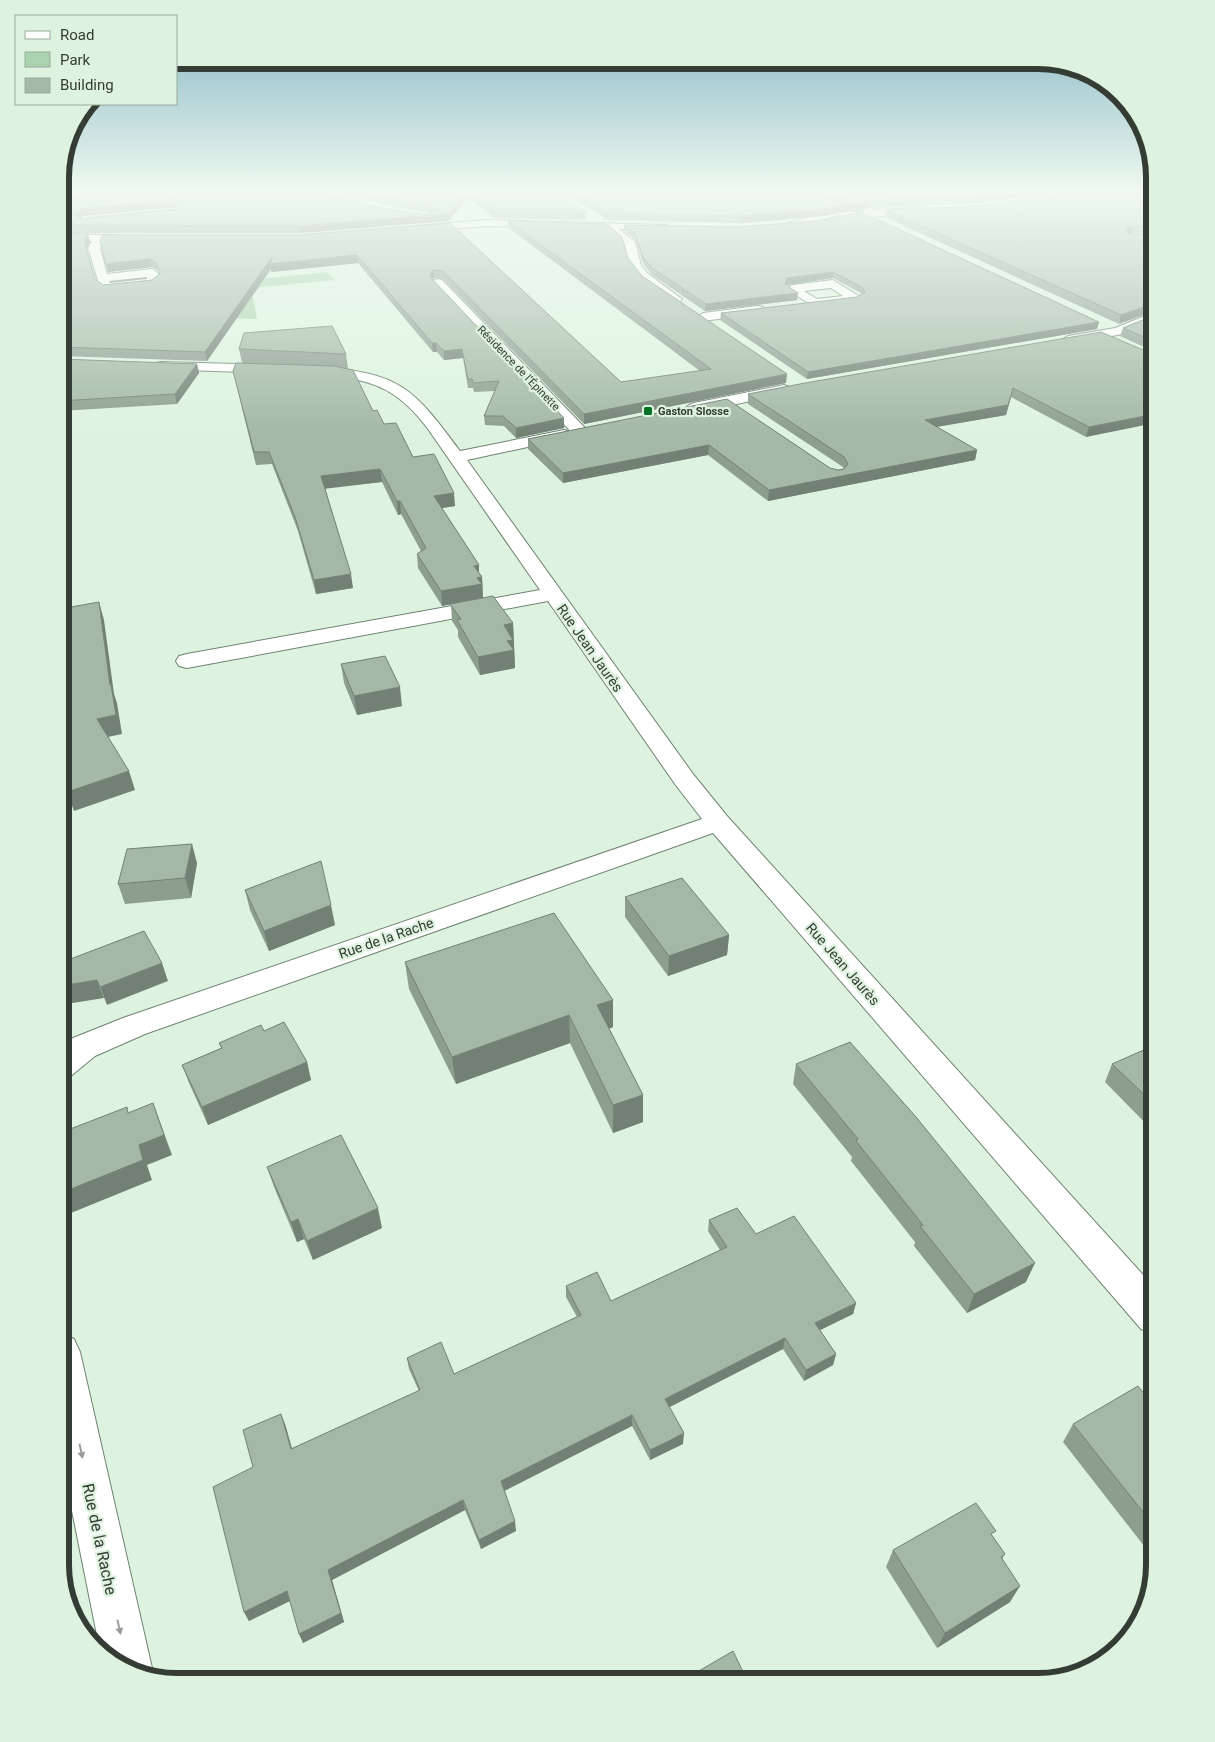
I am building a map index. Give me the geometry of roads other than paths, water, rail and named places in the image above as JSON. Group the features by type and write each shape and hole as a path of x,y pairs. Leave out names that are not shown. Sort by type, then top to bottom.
{"street":[{"path":"102,273 103,278"},
{"path":"642,273 718,328"},
{"name":"Résidence de l’Épinette","path":"438,283 580,432"},
{"path":"796,305 815,303"},
{"path":"695,312 776,308"},
{"path":"1054,342 1098,328 1118,337 1146,321"},
{"path":"150,365 284,370"},
{"name":"Rue Jean Jaurès","path":"307,370 357,376 392,386 407,396 418,407 456,457 684,779 718,822 1146,1306"},
{"path":"677,411 794,388"},
{"path":"730,401 746,412"},
{"path":"456,457 597,428"},
{"name":"Rue Jean Jaurès","path":"188,661 553,594"},
{"name":"Rue de la Rache","path":"69,1059 84,1047 127,1028 718,822"},
{"name":"Rue de la Rache","path":"69,1394 126,1660"}],"place":[{"name":"Gaston Slosse","path":"648,411"}]}
